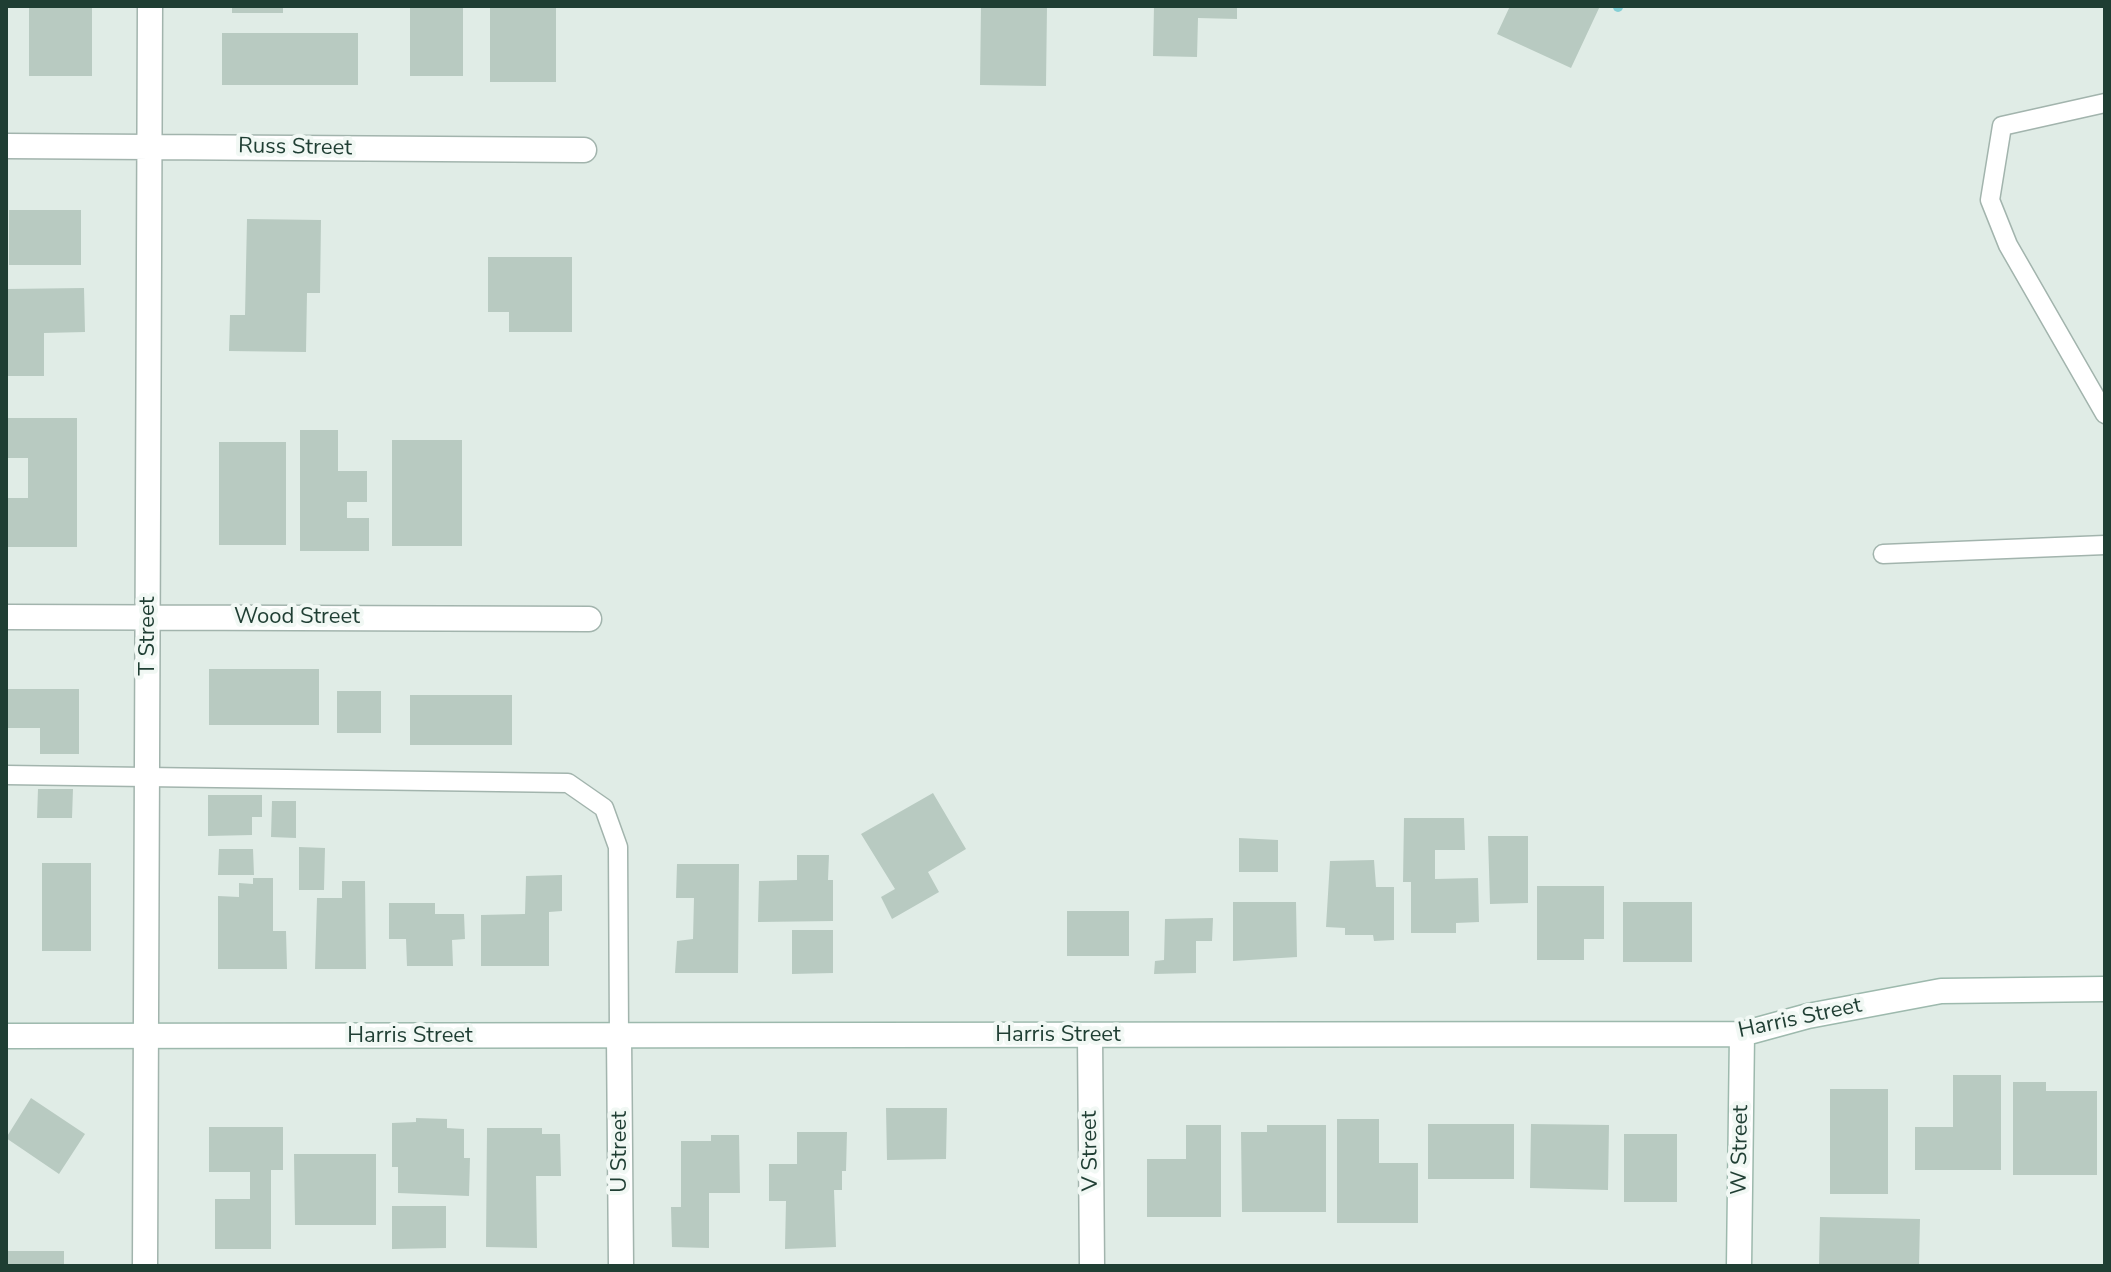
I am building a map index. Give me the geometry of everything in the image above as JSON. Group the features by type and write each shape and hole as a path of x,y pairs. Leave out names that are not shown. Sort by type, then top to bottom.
{"street":[{"name":"T Street","path":"145,1266 153,148 150,6"},
{"name":"Russ Street","path":"6,146 584,150"},
{"name":"Wood Street","path":"6,617 589,619"},
{"name":"Harris Street","path":"6,1036 1742,1034 1808,1016 1941,991 2105,989"},
{"name":"W Street","path":"1739,1266 1742,1034"},
{"name":"V Street","path":"1090,1036 1092,1266"},
{"name":"U Street","path":"619,1037 621,1266"}],"lane":[{"path":"2105,103 2002,126 1990,200 2008,245 2105,414"},
{"path":"1883,554 2105,545"},
{"path":"6,775 568,783 604,808 618,847 619,1037"}],"building":[{"path":"29,6 92,6 92,76 29,76"},
{"path":"232,6 283,6 283,13 232,13"},
{"path":"410,6 463,6 463,76 410,76"},
{"path":"981,6 1047,6 1046,86 980,85"},
{"path":"1154,6 1237,6 1237,19 1198,18 1197,57 1153,56"},
{"path":"1510,6 1600,6 1571,68 1497,34"},
{"path":"490,7 556,7 556,82 490,82"},
{"path":"222,33 358,33 358,85 222,85"},
{"path":"9,210 81,210 81,265 9,265"},
{"path":"247,219 321,220 320,293 307,293 306,352 229,351 230,315 245,315"},
{"path":"488,257 572,257 572,332 509,332 509,312 488,312"},
{"path":"84,288 85,332 44,333 44,376 6,376 6,289"},
{"path":"6,418 77,418 77,547 6,547 6,498 28,498 28,458 6,458"},
{"path":"300,430 338,430 338,471 367,471 367,502 347,502 347,518 369,518 369,551 300,551"},
{"path":"392,440 462,440 462,546 392,546"},
{"path":"219,442 286,442 286,545 219,545"},
{"path":"209,669 319,669 319,725 209,725"},
{"path":"6,689 79,689 79,754 40,754 40,728 6,728"},
{"path":"337,691 381,691 381,733 337,733"},
{"path":"410,695 512,695 512,745 410,745"},
{"path":"38,789 73,789 72,818 37,818"},
{"path":"933,793 966,849 928,872 939,892 892,919 881,897 895,889 861,834"},
{"path":"208,795 262,795 262,817 252,817 252,835 208,836"},
{"path":"272,801 296,801 296,838 271,837"},
{"path":"1404,818 1464,818 1465,850 1435,850 1435,879 1478,878 1479,922 1456,923 1456,933 1411,933 1411,882 1403,882"},
{"path":"1488,836 1528,836 1528,903 1490,904"},
{"path":"1239,838 1278,840 1278,872 1239,872"},
{"path":"299,847 325,848 324,890 299,890"},
{"path":"219,849 253,849 254,875 218,875"},
{"path":"797,855 829,855 828,880 833,880 833,921 758,922 759,881 797,880"},
{"path":"1374,860 1376,887 1394,887 1394,940 1374,941 1373,935 1345,935 1345,928 1326,927 1330,861"},
{"path":"42,863 91,863 91,951 42,951"},
{"path":"677,864 739,864 738,973 675,973 677,941 693,939 694,898 676,898"},
{"path":"562,875 562,911 549,912 549,966 481,966 481,915 525,914 526,876"},
{"path":"253,878 273,878 273,931 286,931 287,969 218,969 218,896 239,897 239,883 253,884"},
{"path":"342,881 365,881 366,969 315,969 317,898 342,898"},
{"path":"1537,886 1604,886 1604,939 1584,939 1584,960 1537,960"},
{"path":"1233,902 1296,902 1297,957 1233,961"},
{"path":"1623,902 1692,902 1692,962 1623,962"},
{"path":"389,903 435,903 435,914 464,914 465,939 452,940 453,966 407,966 406,939 389,939"},
{"path":"1067,911 1129,911 1129,956 1067,956"},
{"path":"1213,918 1212,941 1196,941 1196,973 1154,974 1155,961 1164,960 1165,919"},
{"path":"792,930 833,930 833,973 792,974"},
{"path":"1953,1075 2001,1075 2001,1170 1915,1170 1915,1127 1953,1127"},
{"path":"2013,1082 2046,1082 2046,1091 2097,1091 2097,1175 2013,1175"},
{"path":"1830,1089 1888,1089 1888,1194 1830,1194"},
{"path":"31,1098 85,1134 59,1174 6,1138"},
{"path":"886,1108 947,1108 946,1159 887,1160"},
{"path":"416,1118 447,1119 447,1128 464,1129 464,1158 470,1158 469,1196 398,1193 398,1167 392,1167 392,1123 416,1122"},
{"path":"1337,1119 1379,1119 1379,1163 1418,1163 1418,1223 1337,1223"},
{"path":"1428,1124 1514,1124 1514,1179 1428,1179"},
{"path":"1531,1124 1609,1125 1608,1190 1530,1188"},
{"path":"1186,1125 1221,1125 1221,1217 1147,1217 1147,1159 1186,1159"},
{"path":"1267,1125 1326,1125 1326,1212 1242,1212 1241,1132 1267,1132"},
{"path":"209,1127 283,1127 283,1170 271,1170 271,1249 215,1249 215,1199 250,1199 250,1172 209,1172"},
{"path":"487,1128 542,1128 542,1134 560,1134 561,1176 536,1176 537,1248 486,1247"},
{"path":"797,1132 847,1132 842,1190 834,1190 836,1247 785,1249 786,1201 769,1201 769,1164 797,1164"},
{"path":"1624,1134 1677,1134 1677,1202 1624,1202"},
{"path":"711,1135 739,1135 740,1193 709,1193 709,1248 672,1247 671,1207 681,1207 681,1141 711,1141"},
{"path":"294,1154 376,1154 376,1225 295,1225"},
{"path":"392,1206 446,1206 446,1248 392,1249"},
{"path":"1820,1217 1920,1219 1919,1266 1819,1266"},
{"path":"6,1251 64,1251 64,1266 6,1266"}]}
